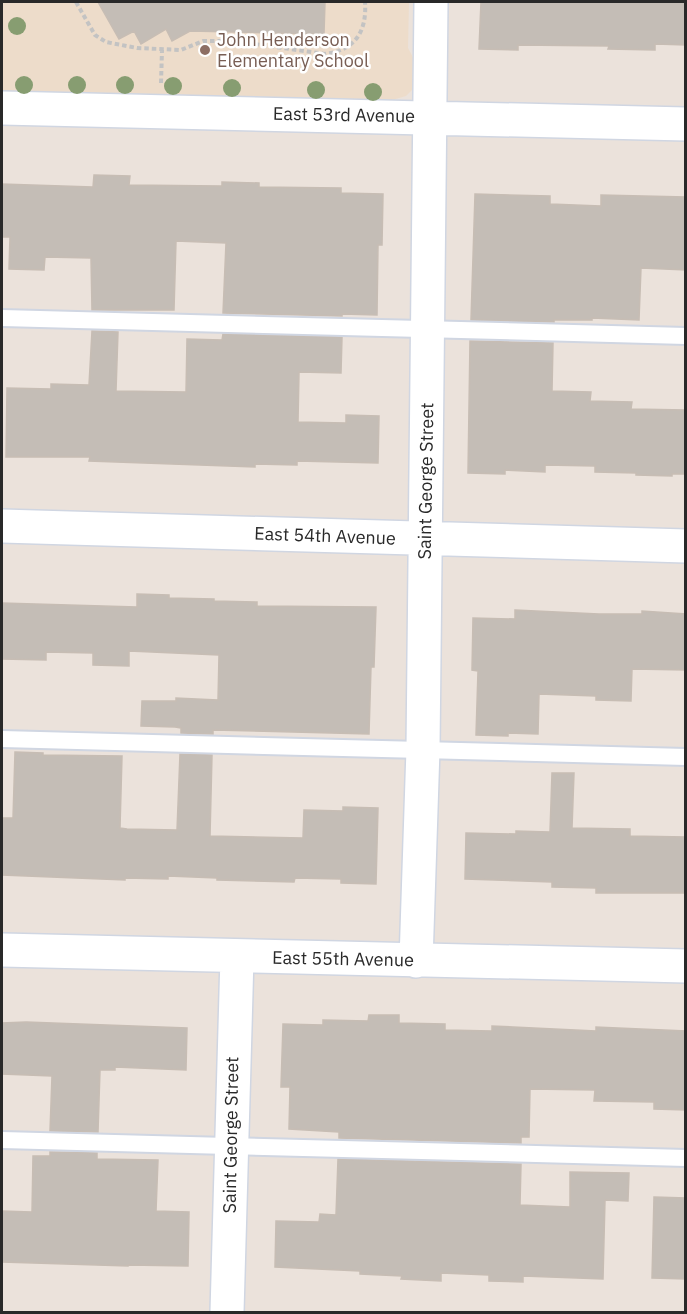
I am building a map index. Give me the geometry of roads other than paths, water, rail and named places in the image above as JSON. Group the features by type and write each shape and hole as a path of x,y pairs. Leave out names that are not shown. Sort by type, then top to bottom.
{"street":[{"name":"Saint George Street","path":"416,961 423,749 431,2"},
{"name":"East 53rd Avenue","path":"2,108 686,124"},
{"name":"East 54th Avenue","path":"2,526 686,546"},
{"name":"East 55th Avenue","path":"2,950 686,966"},
{"name":"Saint George Street","path":"227,1312 237,957"}],"lane":[{"path":"2,318 686,336"},
{"path":"2,739 686,757"},
{"path":"2,1140 686,1158"}],"place":[{"name":"John Henderson Elementary School","path":"205,50"}]}
